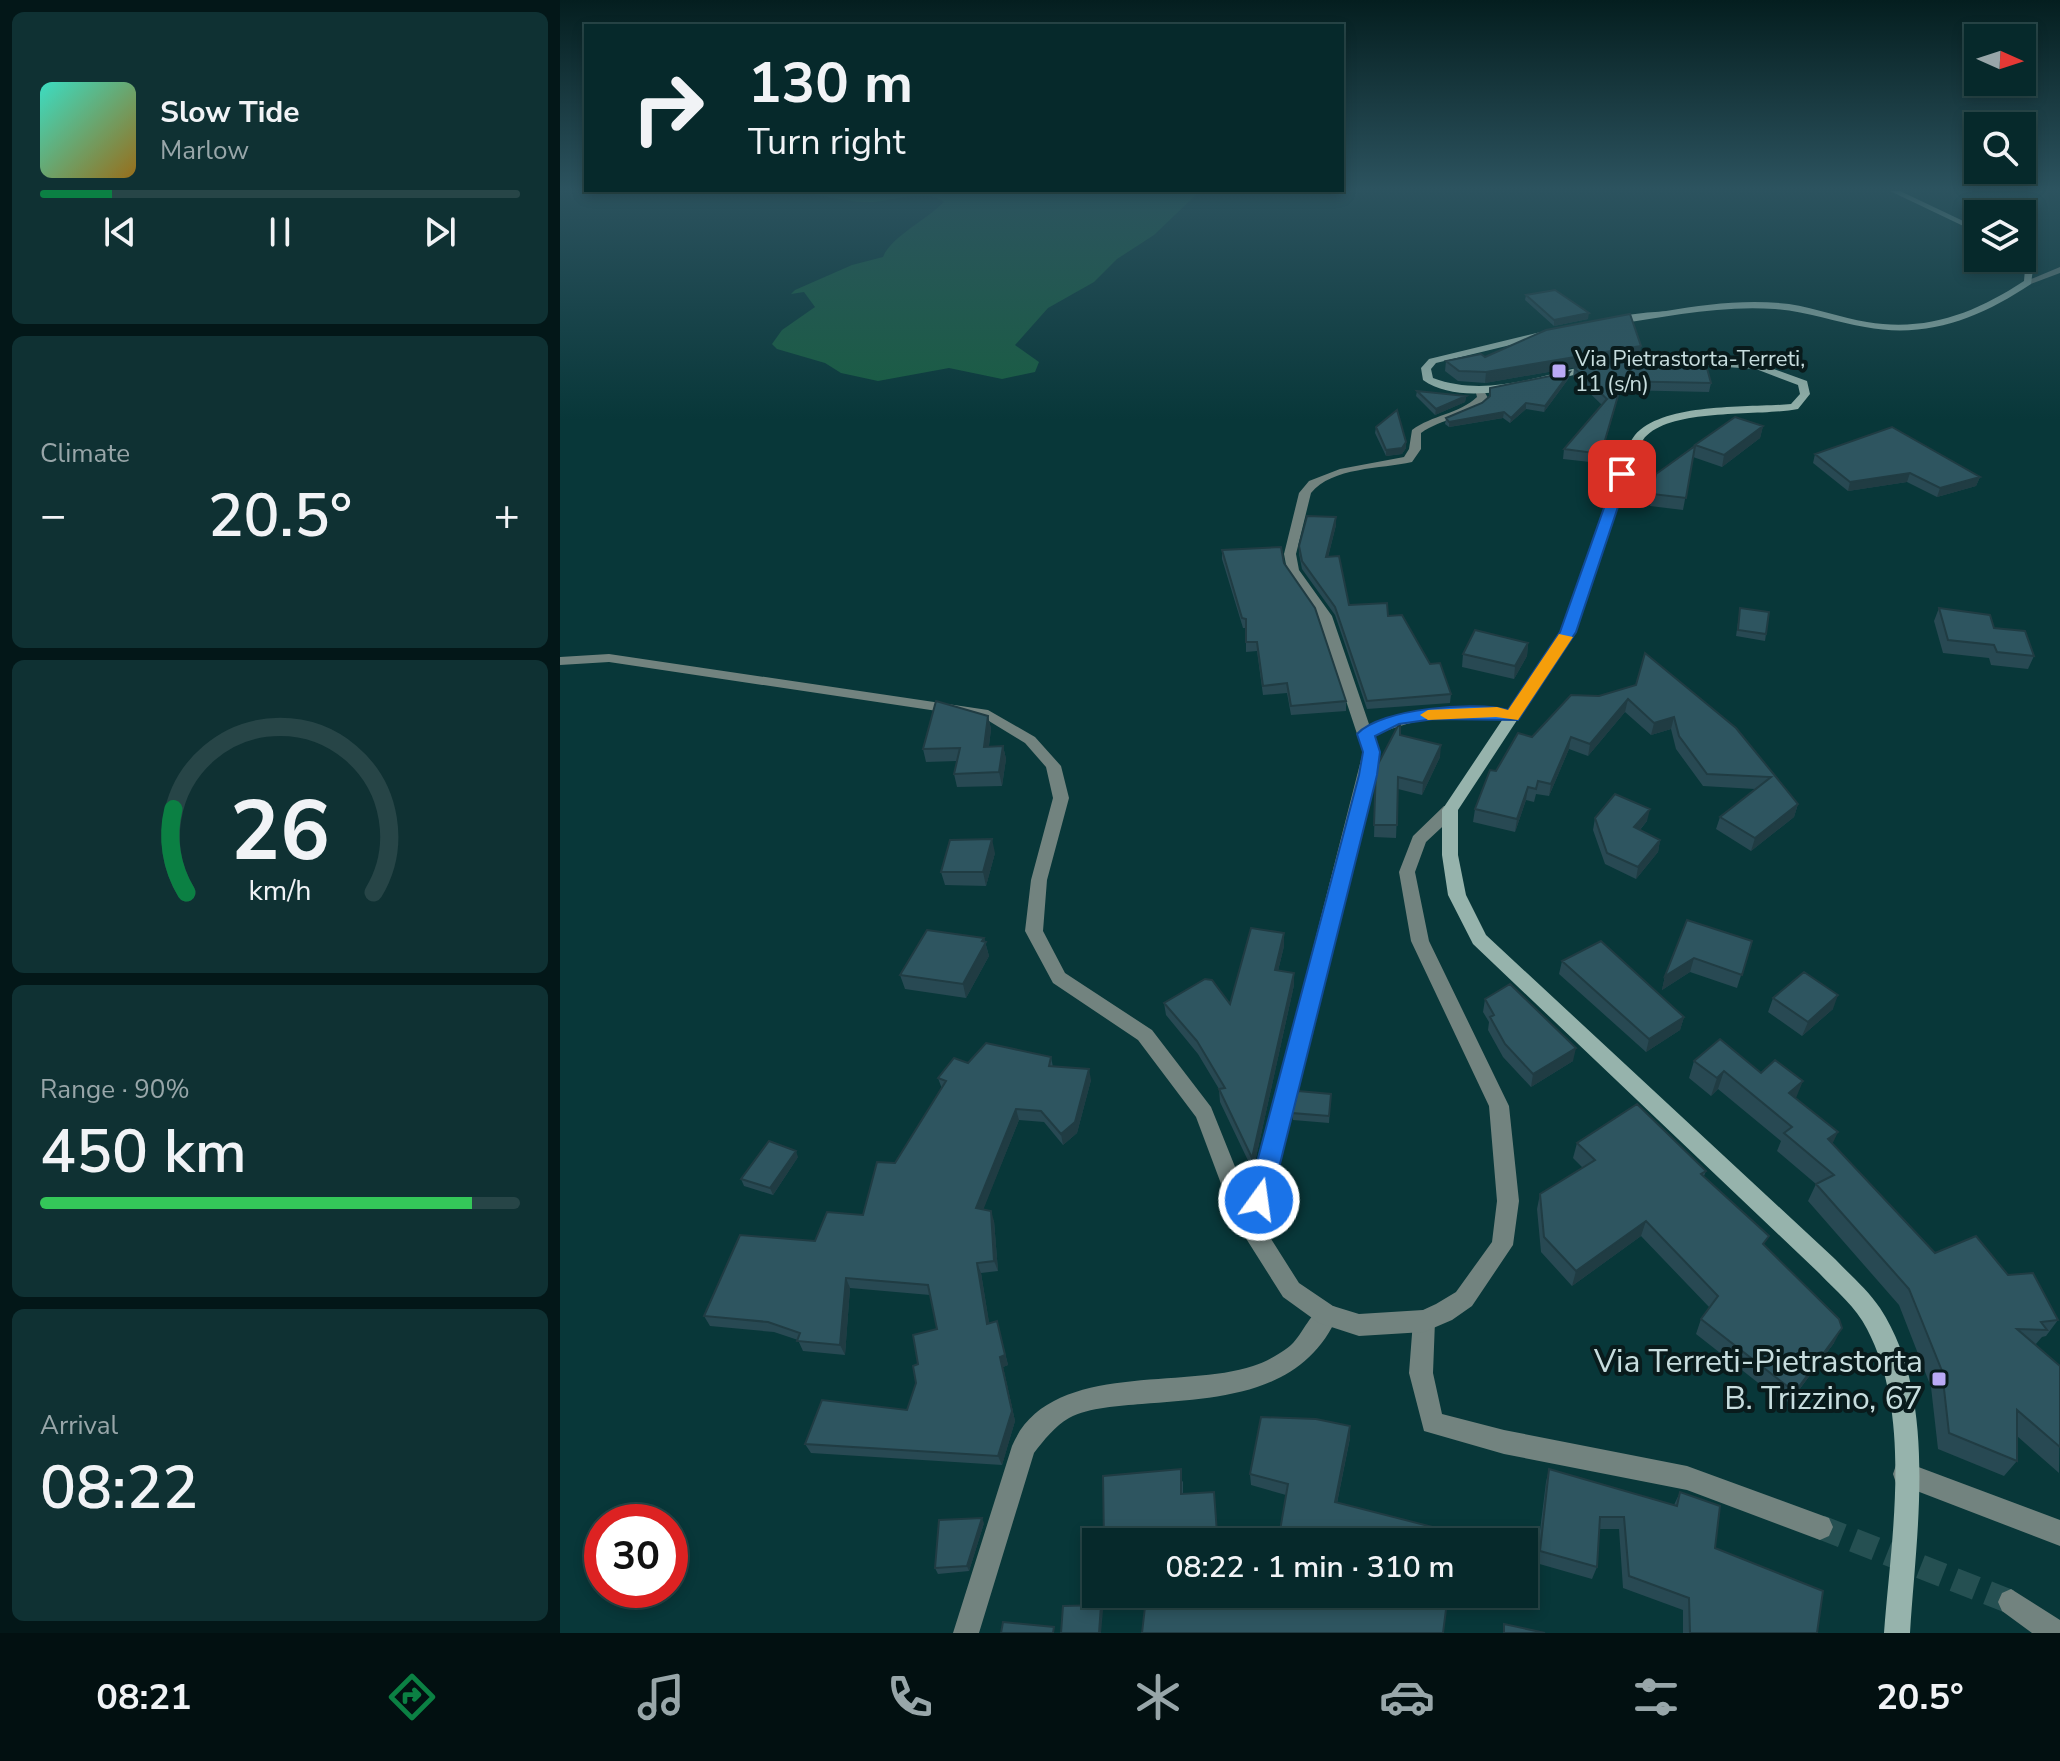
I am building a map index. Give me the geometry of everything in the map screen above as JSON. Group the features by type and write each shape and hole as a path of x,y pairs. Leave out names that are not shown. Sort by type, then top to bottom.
{"main road":[{"path":"1590,325 1728,305 1778,306 1903,329 1939,326 1971,317 2028,282 2029,272"},
{"path":"1560,331 1433,361 1426,368 1428,380 1445,389 1479,391 1607,365"},
{"path":"1661,361 1757,366 1803,383 1805,394 1794,407 1756,412 1686,414 1659,423 1640,436 1629,457 1568,632 1450,810 1450,855 1457,895 1479,939 1827,1266 1877,1323 1896,1368 1905,1474 1897,1633"}],"street":[{"path":"2028,282 2060,270"},
{"path":"1243,1214 1259,1200 1368,775 1371,752 1325,616 1293,570 1290,554 1305,493 1313,483 1340,472 1408,460 1415,449 1416,432 1431,419 1472,410 1483,398 1479,391"},
{"path":"560,661 609,658 988,714 1030,740 1053,766 1061,798 1039,880 1034,931 1059,978 1145,1035 1204,1113 1243,1214 1291,1290 1327,1315 1359,1325 1424,1321 1464,1299 1502,1245 1508,1201 1499,1106 1420,941 1407,872 1419,840 1450,810"},
{"path":"1365,734 1396,720 1434,714 1497,712 1512,717"},
{"path":"966,1633 1024,1446 1042,1424 1065,1407 1114,1395 1221,1386 1260,1376 1298,1354 1327,1315"},
{"path":"1424,1321 1421,1373 1432,1423 1504,1442 1687,1478 1820,1527"},
{"path":"1905,1474 2060,1533"},
{"path":"2011,1602 2055,1633"}],"green space":[{"path":"847,267 1109,267 1094,282 1048,308 1015,345 1039,362 1035,372 1002,379 949,368 878,381 841,373 825,363 777,349 772,344 782,330 815,307 804,292 791,294"}],"building":[{"path":"1555,290 1589,313 1554,320 1526,295"},
{"path":"1630,314 1641,346 1486,372 1459,371 1446,361 1481,354 1485,357 1546,330"},
{"path":"1645,359 1705,361 1711,383 1612,381 1610,396 1622,382 1601,454 1564,449 1607,399 1574,368"},
{"path":"1570,372 1545,406 1526,403 1511,418 1504,412 1449,422 1446,418 1482,403 1490,396 1490,388"},
{"path":"1417,391 1466,396 1436,409"},
{"path":"1397,410 1406,442 1402,448 1386,450 1376,427"},
{"path":"1735,417 1763,426 1724,455 1695,445"},
{"path":"1892,427 1980,477 1940,488 1910,473 1850,482 1815,454"},
{"path":"1695,446 1686,498 1652,494 1656,474"},
{"path":"1307,516 1336,517 1326,557 1339,556 1349,605 1387,603 1388,616 1402,615 1430,664 1440,663 1451,694 1367,701 1335,607 1302,561 1299,546"},
{"path":"1281,547 1284,563 1315,608 1346,701 1291,706 1287,683 1263,686 1257,642 1246,642 1246,619 1242,618 1222,550"},
{"path":"1740,608 1769,612 1766,634 1738,630"},
{"path":"1939,608 1990,615 1994,628 2025,631 2034,656 1997,652 1994,645 1948,640"},
{"path":"1475,630 1528,643 1515,666 1463,654"},
{"path":"1645,653 1736,728 1798,804 1755,838 1720,817 1771,777 1707,774 1679,736 1674,717 1654,723 1628,699 1590,744 1571,737 1551,784 1538,781 1536,789 1528,787 1517,819 1475,809 1490,770 1496,771 1518,733 1532,737 1571,695 1599,696 1636,685"},
{"path":"936,701 988,716 984,747 1003,746 999,772 954,774 960,748 923,749"},
{"path":"1400,722 1400,735 1441,745 1423,783 1398,777 1397,825 1374,825 1376,768"},
{"path":"1615,794 1650,809 1634,827 1660,840 1638,867 1607,853 1595,818"},
{"path":"992,839 983,872 941,872 950,840"},
{"path":"1687,920 1752,941 1742,975 1694,958 1665,976"},
{"path":"1251,928 1284,933 1275,970 1294,973 1252,1158 1219,1089 1225,1088 1197,1041 1164,1003 1205,979 1212,980 1230,1004"},
{"path":"927,930 984,938 982,941 986,942 963,984 900,975"},
{"path":"1601,941 1684,1017 1649,1039 1562,961"},
{"path":"1804,972 1838,995 1808,1022 1773,998"},
{"path":"1510,984 1576,1048 1533,1074 1505,1044 1490,1017 1494,1015 1485,999"},
{"path":"1720,1039 1761,1073 1775,1060 1803,1081 1789,1093 1838,1132 1828,1139 1935,1253 1976,1236 2008,1275 2033,1273 2058,1320 2041,1322 2047,1330 2017,1329 2060,1366 2060,1447 2017,1410 2017,1461 1949,1433 1942,1371 1909,1289 1816,1184 1834,1175 1784,1133 1792,1127 1724,1071 1717,1078 1694,1061"},
{"path":"986,1043 1051,1057 1049,1066 1089,1069 1075,1122 1061,1134 1041,1111 1016,1109 976,1208 991,1211 994,1261 977,1263 987,1324 997,1321 1005,1355 1000,1357 1012,1411 998,1456 805,1444 822,1400 907,1410 916,1383 913,1366 918,1364 913,1335 937,1329 928,1285 846,1278 840,1345 797,1341 800,1333 768,1322 704,1316 740,1235 815,1241 827,1212 863,1215 877,1162 895,1163 946,1081 938,1078 954,1058 968,1063"},
{"path":"1298,1091 1331,1094 1329,1116 1292,1113"},
{"path":"1637,1104 1706,1171 1701,1174 1769,1236 1763,1244 1839,1319 1842,1328 1798,1388 1787,1386 1701,1319 1718,1296 1646,1221 1576,1271 1544,1237 1540,1194 1595,1160 1577,1143"},
{"path":"769,1141 796,1151 770,1188 741,1179"},
{"path":"1261,1417 1316,1419 1350,1426 1335,1502 1436,1528 1280,1528 1288,1484 1250,1474"},
{"path":"1181,1469 1181,1494 1214,1492 1217,1528 1104,1528 1103,1476"},
{"path":"1549,1469 1677,1506 1680,1492 1720,1506 1715,1548 1823,1591 1817,1633 1690,1633 1689,1598 1629,1576 1624,1517 1600,1517 1597,1567 1540,1551"},
{"path":"982,1518 967,1566 935,1568 939,1520"},
{"path":"1063,1606 1101,1608 1099,1633 1061,1633"},
{"path":"1145,1608 1446,1608 1443,1633 1142,1633"},
{"path":"1003,1622 1054,1627 1053,1633 1001,1633"},
{"path":"1504,1624 1545,1633 1504,1633"}],"tunnel":[{"path":"1820,1527 2011,1602"}],"slow traffic":[{"path":"1428,715 1497,712 1512,717 1565,637"}],"place":[{"name":"Via Pietrastorta-Terreti, 11 (s/n)","path":"1559,371"},
{"name":"Via Terreti-Pietrastorta B. Trizzino, 67","path":"1939,1379"}],"route":[{"path":"1259,1200 1368,775 1371,752 1365,734 1396,720 1434,714 1497,712 1512,717 1568,632 1622,474"}]}
